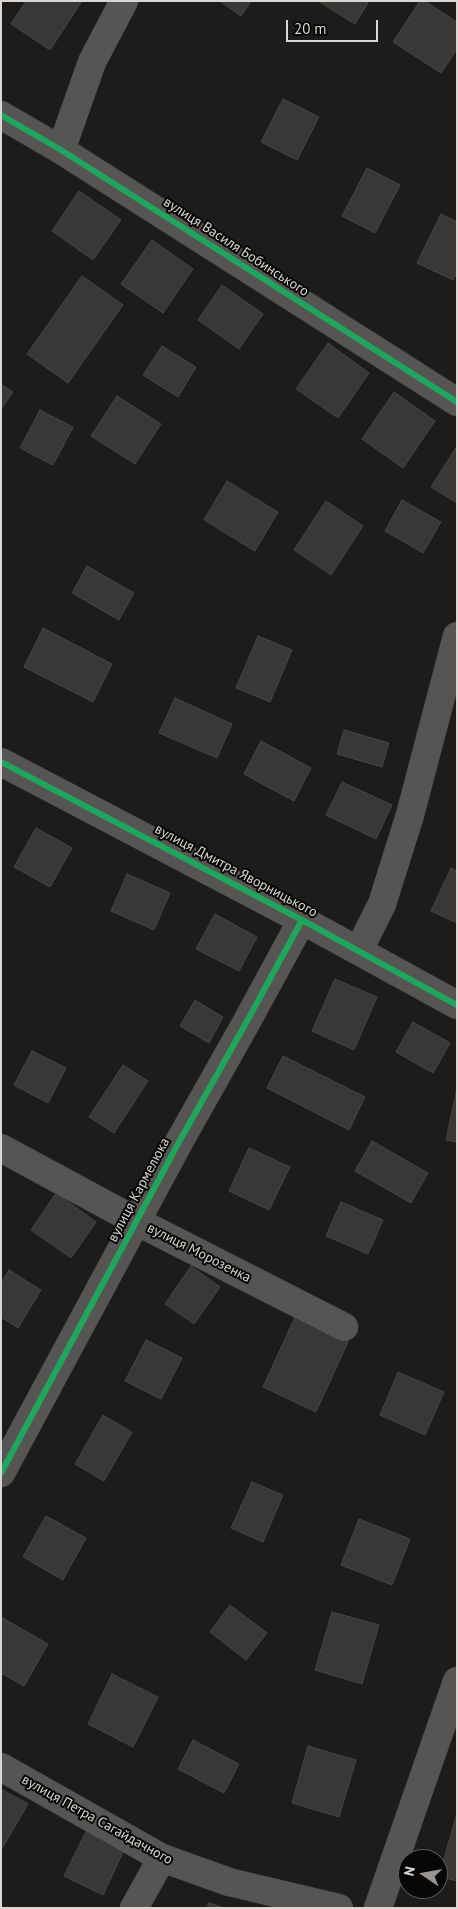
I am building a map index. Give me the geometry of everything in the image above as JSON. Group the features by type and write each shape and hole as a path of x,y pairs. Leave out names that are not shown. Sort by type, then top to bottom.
{"street":[{"path":"61,150 92,62 124,1"},
{"name":"вулиця Василя Бобинського","path":"1,114 61,150 457,402"},
{"path":"359,950 382,904 404,832 457,636"},
{"name":"вулиця Дмитра Яворницького","path":"1,762 359,950 457,1005"},
{"name":"вулиця Кармелюка","path":"1,1473 136,1221 302,920"},
{"name":"вулиця Морозенка","path":"1,1148 136,1221 344,1326"},
{"path":"378,1908 457,1681"},
{"name":"вулиця Петра Сагайдачного","path":"1,1767 162,1858 230,1882 339,1908"},
{"path":"134,1908 162,1858"}],"building":[{"path":"26,1 82,1 50,50 11,24"},
{"path":"220,1 251,1 241,16"},
{"path":"318,1 369,1 355,24"},
{"path":"420,1 425,1 457,22 457,49 441,73 393,42"},
{"path":"283,99 319,117 297,160 261,142"},
{"path":"367,168 400,185 375,233 342,216"},
{"path":"79,191 121,220 93,260 52,231"},
{"path":"441,214 457,222 457,273 453,280 417,263"},
{"path":"152,240 193,269 163,313 121,284"},
{"path":"82,276 123,305 68,383 27,354"},
{"path":"222,285 263,314 239,349 198,320"},
{"path":"328,343 369,373 338,418 296,389"},
{"path":"162,346 196,367 178,397 143,375"},
{"path":"1,384 13,392 1,409"},
{"path":"394,392 435,421 403,468 362,439"},
{"path":"117,396 161,424 135,464 91,436"},
{"path":"40,410 73,427 53,465 20,448"},
{"path":"457,446 457,503 431,487"},
{"path":"227,481 278,512 255,551 204,520"},
{"path":"402,500 441,522 423,553 385,531"},
{"path":"326,501 363,526 331,575 294,550"},
{"path":"87,566 134,593 119,620 72,593"},
{"path":"43,628 112,664 93,702 24,667"},
{"path":"258,636 292,650 270,702 236,688"},
{"path":"175,698 232,724 217,758 159,733"},
{"path":"344,730 389,743 382,767 337,754"},
{"path":"261,741 311,768 294,801 244,774"},
{"path":"342,782 392,805 376,839 326,815"},
{"path":"36,828 72,848 50,887 14,867"},
{"path":"451,868 457,871 457,923 431,911"},
{"path":"127,874 170,893 154,930 111,911"},
{"path":"215,914 257,937 239,971 196,949"},
{"path":"335,979 377,997 354,1050 312,1031"},
{"path":"195,1000 223,1017 209,1043 180,1026"},
{"path":"413,1022 450,1043 433,1073 396,1052"},
{"path":"32,1051 66,1068 48,1103 14,1085"},
{"path":"283,1056 365,1097 349,1130 267,1088"},
{"path":"123,1065 148,1081 114,1133 89,1117"},
{"path":"457,1088 457,1142 446,1140"},
{"path":"372,1141 428,1173 411,1203 355,1171"},
{"path":"249,1148 290,1167 269,1210 229,1191"},
{"path":"56,1193 96,1222 71,1258 31,1230"},
{"path":"341,1202 383,1220 368,1254 326,1236"},
{"path":"191,1266 220,1287 194,1324 165,1304"},
{"path":"9,1270 41,1290 18,1328 1,1317 1,1283"},
{"path":"295,1317 348,1342 316,1412 263,1387"},
{"path":"146,1340 182,1358 161,1399 125,1381"},
{"path":"398,1372 444,1392 425,1435 380,1415"},
{"path":"103,1415 132,1432 104,1481 75,1464"},
{"path":"252,1482 283,1495 263,1542 231,1528"},
{"path":"46,1516 86,1538 63,1580 23,1557"},
{"path":"359,1519 410,1539 392,1585 341,1565"},
{"path":"230,1605 267,1633 246,1660 210,1632"},
{"path":"332,1612 379,1625 362,1684 315,1670"},
{"path":"1,1617 48,1644 24,1686 1,1673"},
{"path":"112,1674 158,1697 133,1747 88,1724"},
{"path":"193,1740 239,1764 224,1793 178,1769"},
{"path":"308,1746 356,1760 339,1817 292,1803"},
{"path":"1,1789 28,1804 1,1850"},
{"path":"457,1817 457,1881 448,1878 447,1849"},
{"path":"86,1832 124,1850 103,1895 64,1876"},
{"path":"209,1903 225,1908 207,1908"}],"cycle path":[{"path":"1,115 61,150 457,402"},
{"path":"1,762 302,920 457,1005"},
{"path":"1,1473 179,1142 302,920"}]}
